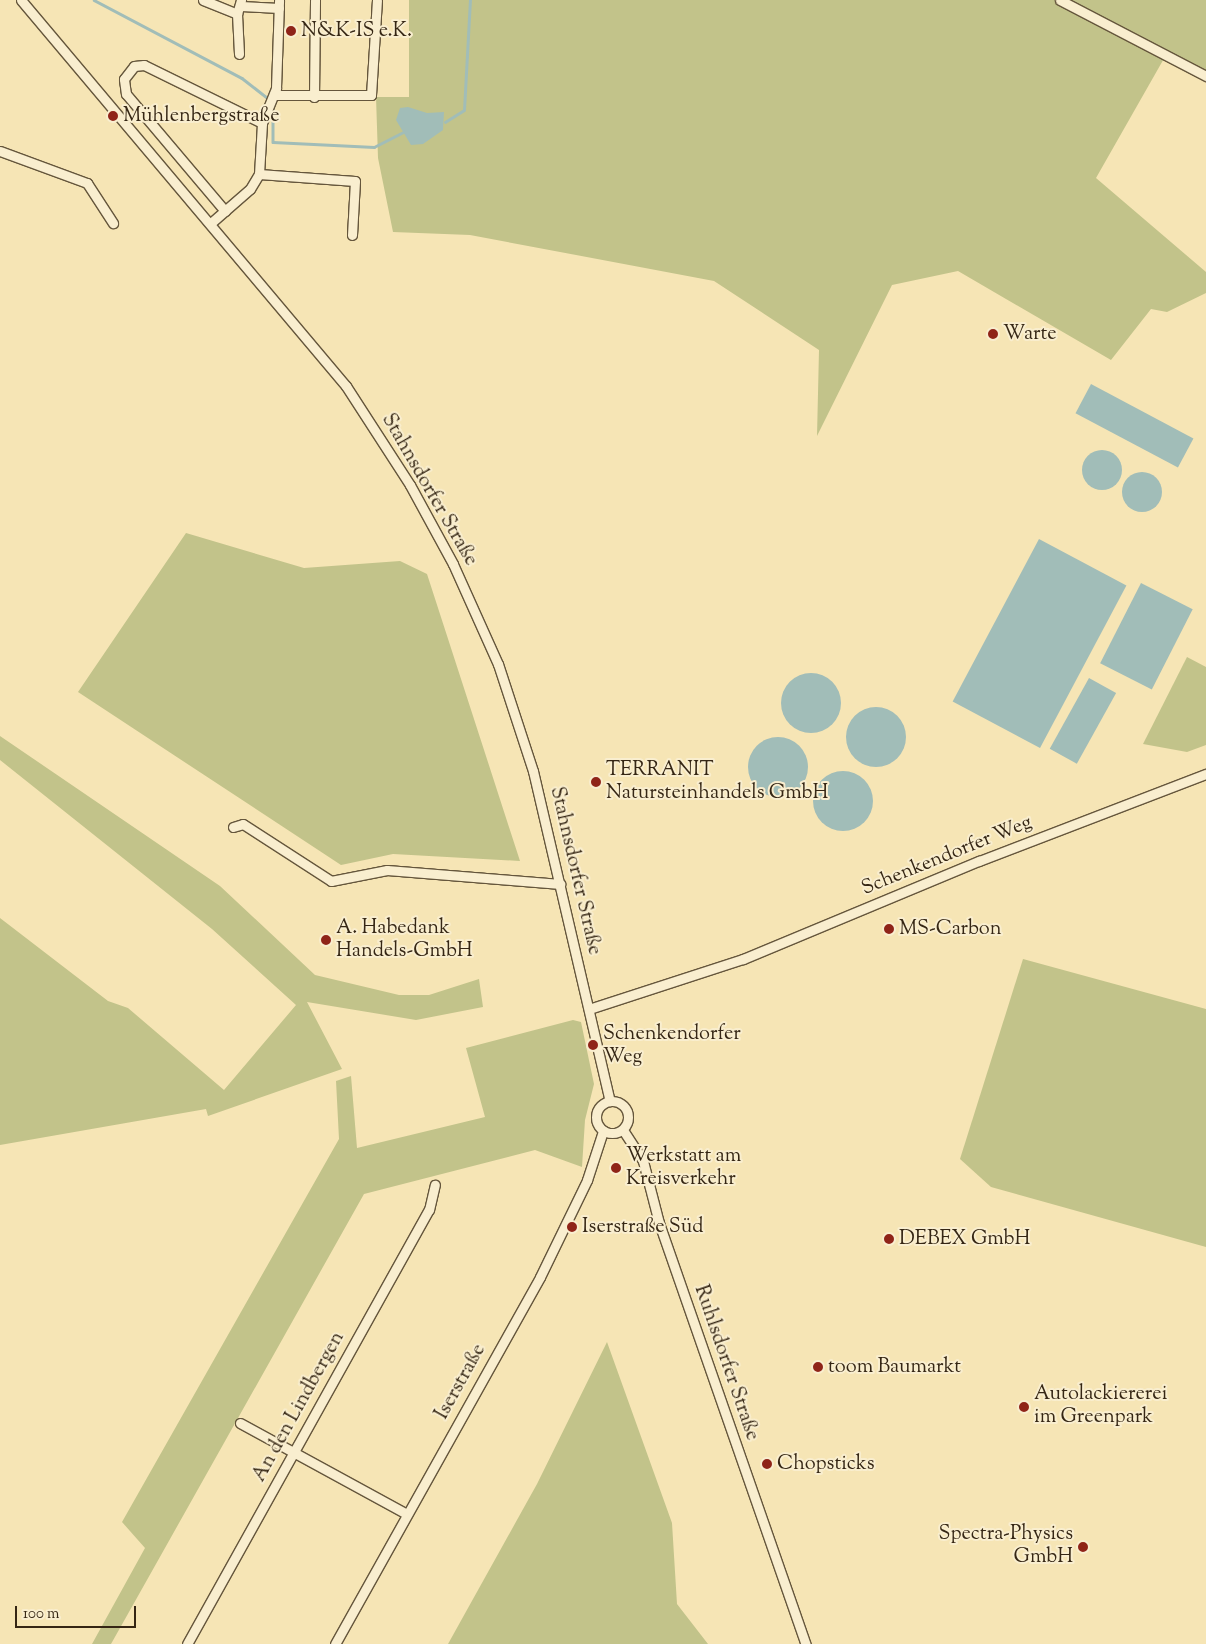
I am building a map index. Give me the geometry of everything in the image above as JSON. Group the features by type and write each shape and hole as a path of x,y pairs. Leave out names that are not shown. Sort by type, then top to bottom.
{"street":[{"name":"Stahnsdorfer Straße","path":"21,0 212,222 346,386 410,485 453,564 517,719 560,884 610,1101"},
{"path":"203,0 239,7 279,4 274,95 262,123 259,174 225,211 212,222"},
{"path":"314,97 315,0"},
{"path":"274,95 314,97 371,95 375,88 377,0"},
{"path":"1060,0 1206,76"},
{"path":"239,7 239,54"},
{"path":"225,211 126,94 124,79 134,66 144,65 262,123"},
{"path":"0,151 87,183 114,223"},
{"path":"259,174 355,181 352,235"},
{"name":"Schenkendorfer Weg","path":"589,1010 743,959 979,861 1206,774"},
{"path":"233,827 242,824 331,881 387,870 560,884"},
{"path":"610,1101 626,1108 629,1117 623,1130 603,1131 596,1114 610,1101"},
{"name":"Ruhlsdorfer Straße","path":"623,1130 643,1161 654,1206 806,1644"},
{"name":"Iserstraße","path":"335,1644 540,1277 587,1180 603,1131"},
{"name":"An den Lindbergen","path":"187,1644 429,1210 435,1185"},
{"path":"240,1422 407,1514"}],"green space":[{"path":"409,0 1206,0 1206,76 1166,55 1096,178 1206,272 1206,293 1167,312 1151,309 1111,360 958,271 892,285 817,436 819,350 714,281 470,235 393,232 378,158 376,97 409,97"},
{"path":"186,533 304,568 400,561 427,574 520,861 393,854 341,865 78,692"},
{"path":"1187,657 1206,667 1206,745 1187,752 1143,744"},
{"path":"0,736 220,886 315,975 399,995 429,995 479,979 483,1007 416,1020 307,1002 342,1069 208,1116 206,1109 0,1145 0,918 108,1001 128,1008 224,1090 296,1005 212,929 0,760"},
{"path":"1023,959 1206,1009 1206,1247 991,1187 960,1159"},
{"path":"573,1020 581,1022 594,1084 585,1120 582,1167 535,1150 364,1194 111,1644 92,1644 145,1548 122,1522 339,1139 336,1081 351,1076 357,1148 485,1117 466,1048"},
{"path":"607,1342 672,1523 677,1604 708,1644 448,1644 537,1484"}],"water":[{"path":"408,107 427,113 444,112 443,130 423,144 411,145 396,120 400,108"},
{"path":"1091,384 1193,438 1178,468 1076,413"},
{"path":"1102,450 1116,456 1122,470 1116,484 1102,490 1088,484 1082,470 1088,456"},
{"path":"1142,472 1156,478 1162,492 1156,506 1142,512 1128,506 1122,492 1128,478"},
{"path":"1039,539 1126,585 1040,748 953,701"},
{"path":"1141,583 1193,609 1152,690 1100,663"},
{"path":"805,673 817,673 828,678 836,686 841,697 839,715 828,728 817,733 805,733 794,728 786,720 781,709 781,697 786,686 794,678"},
{"path":"1089,678 1116,693 1077,764 1050,749"},
{"path":"870,707 882,707 893,712 901,720 906,731 904,749 893,762 882,767 870,767 859,762 851,754 846,743 846,731 851,720 859,712"},
{"path":"772,737 784,737 795,742 803,750 808,761 806,779 795,792 784,797 772,797 761,792 753,784 748,773 748,761 753,750 761,742"},
{"path":"837,771 849,771 860,776 868,784 873,795 871,813 860,826 849,831 837,831 826,826 818,818 813,807 813,795 818,784 826,776"}],"waterway":[{"path":"94,0 242,78 268,98"},
{"path":"445,122 464,110 470,0"},
{"path":"273,109 273,142 374,147 403,132"}],"place":[{"name":"N&K-IS e.K.","path":"291,31"},
{"name":"Mühlenbergstraße","path":"113,116"},
{"name":"Warte","path":"993,334"},
{"name":"TERRANIT Natursteinhandels GmbH","path":"596,782"},
{"name":"MS-Carbon","path":"889,929"},
{"name":"A. Habedank Handels-GmbH","path":"326,940"},
{"name":"Schenkendorfer Weg","path":"593,1045"},
{"name":"Werkstatt am Kreisverkehr","path":"616,1168"},
{"name":"Iserstraße Süd","path":"572,1227"},
{"name":"DEBEX GmbH","path":"889,1239"},
{"name":"toom Baumarkt","path":"818,1367"},
{"name":"Autolackiererei im Greenpark","path":"1024,1407"},
{"name":"Chopsticks","path":"767,1464"},
{"name":"Spectra-Physics GmbH","path":"1083,1547"}]}
